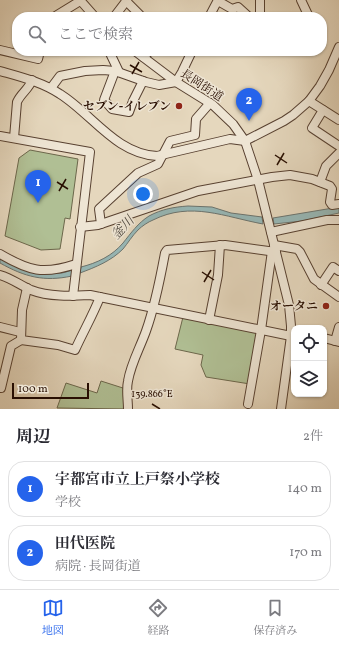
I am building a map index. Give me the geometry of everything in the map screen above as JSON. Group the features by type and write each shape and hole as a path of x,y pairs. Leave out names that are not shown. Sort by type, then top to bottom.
{"street":[{"path":"63,12 80,0 91,12"},
{"path":"212,12 218,0 232,9 238,7 244,12"},
{"path":"260,0 260,12"},
{"path":"301,0 307,12"},
{"path":"118,12 126,1 137,12"},
{"path":"0,71 32,80 51,88 69,100 119,143 147,156 163,155 230,139 245,141 284,121 309,101 325,79 339,47"},
{"path":"0,50 12,53"},
{"path":"25,56 38,59 39,56"},
{"path":"111,56 117,71 104,100 112,109 129,112 143,81"},
{"path":"51,88 60,76 86,71 117,71 143,81 159,85 176,82 190,56"},
{"name":"長岡街道","path":"143,57 176,82 210,103 233,124 245,141 258,180 270,230"},
{"path":"14,138 17,102 19,97 30,86 32,80"},
{"path":"309,101 339,120"},
{"path":"102,224 99,210 138,173 158,164 170,141 195,135 196,119 210,103"},
{"path":"323,110 312,128 339,146"},
{"path":"0,136 90,152 73,296"},
{"path":"320,182 326,166 339,153"},
{"path":"80,227 102,224 198,191 290,175 312,179 330,186 332,189 330,202 332,205 339,204"},
{"path":"291,326 289,305 270,230 327,220 339,220"},
{"path":"209,320 218,275 220,246"},
{"path":"128,409 128,382 135,356 145,333 153,307 165,253 167,250 220,246 297,249 314,279 339,297"},
{"path":"248,404 274,249"},
{"path":"0,254 22,266 45,271 58,270 76,264"},
{"path":"321,285 333,267 339,271"},
{"path":"0,275 9,277 27,288 46,294 73,296 90,295 291,336"},
{"path":"0,388 11,346 21,336 22,310 27,288"},
{"path":"0,327 21,336 75,350 100,297"},
{"path":"327,339 337,341 339,327"},
{"path":"281,409 291,343"}],"green space":[{"path":"30,150 78,159 70,219 65,218 60,249 41,250 5,236 19,158"},
{"path":"183,317 262,334 250,384 206,377 201,365 203,355 175,349"},
{"path":"101,381 126,389 126,409 57,408 66,383 97,393"}],"water":[{"path":"188,206 212,207 231,213 262,217 263,224 208,212 194,211 167,214 141,227 123,249 113,257 80,273 81,267 98,261 119,248 138,225 149,216 168,209"},
{"path":"339,207 339,213 302,221 274,224 273,218"},
{"path":"0,258 42,274 62,273 73,270 72,276 62,278 44,278 26,275 0,263"}],"place":[{"name":"セブン-イレブン","path":"179,106"},
{"name":"田代医院","path":"249,121"},
{"name":"宇都宮市立上戸祭小学校","path":"38,203"},
{"name":"オータニ","path":"326,306"}],"water label":[{"name":"釜川","path":"122,227"}]}
